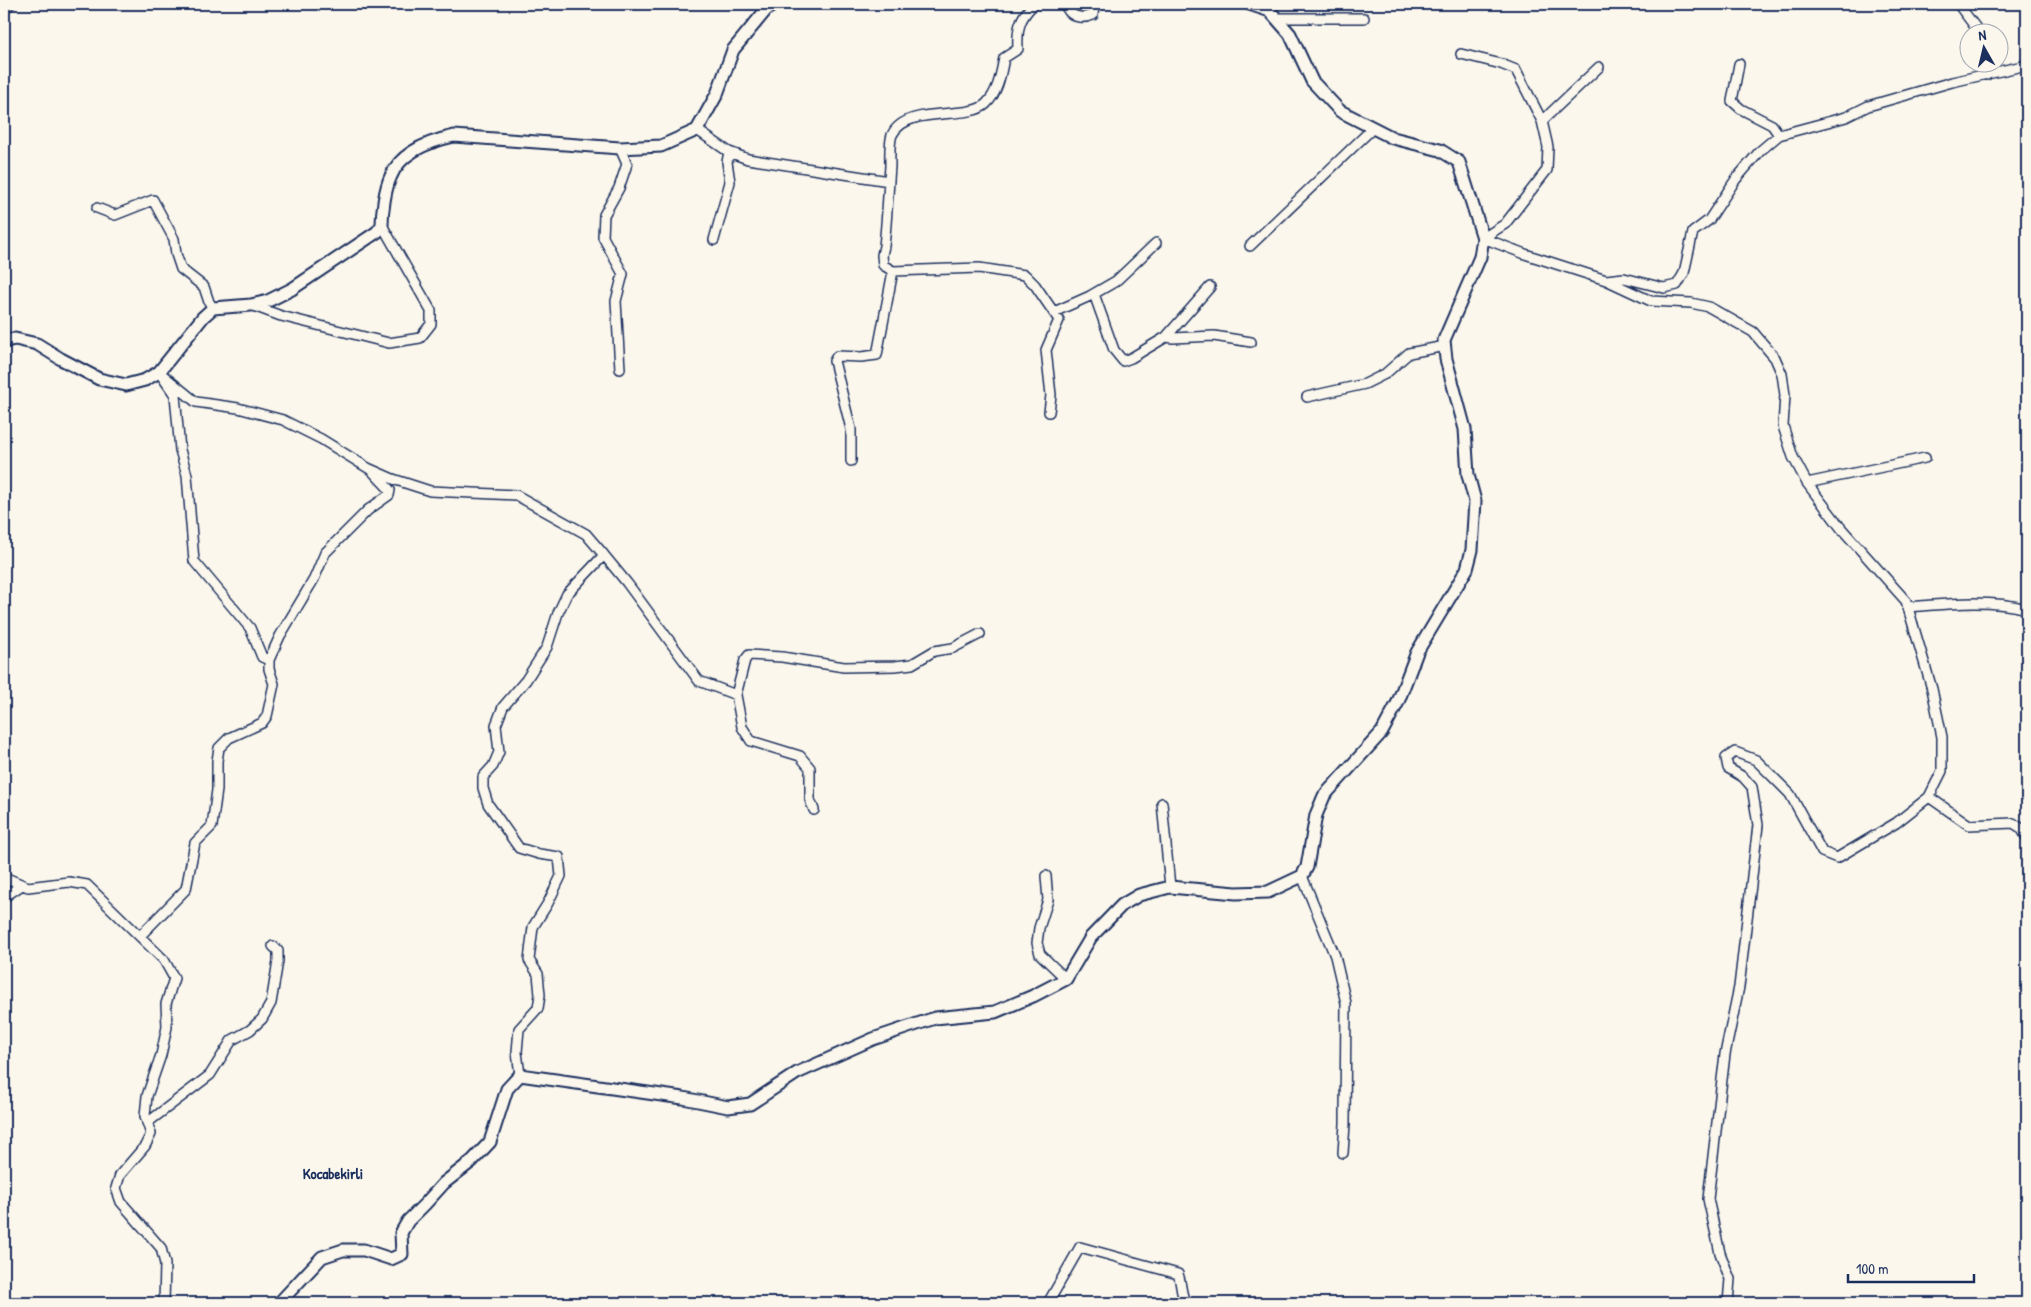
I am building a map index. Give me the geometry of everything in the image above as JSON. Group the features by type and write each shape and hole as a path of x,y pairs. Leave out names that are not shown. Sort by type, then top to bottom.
{"street":[{"path":"4,10 10,4"},
{"path":"4,341 15,339 37,344 99,379 126,385 145,380 159,372 203,317 214,308 251,305 268,301 292,289 377,232 382,225 390,176 403,159 435,140 454,136 620,148 661,146 698,130 717,94 732,50 766,10 774,4"},
{"path":"1034,4 1022,17 1018,36 1018,49 1004,58 993,94 986,104 977,109 936,113 903,122 897,127 891,137 882,256 883,265 893,271 979,268 1025,275 1035,284 1059,320 1046,350 1051,396 1049,412"},
{"path":"1065,4 1066,8 1076,17 1084,18 1093,15 1094,4"},
{"path":"520,1075 683,1098 728,1107 750,1104 797,1073 873,1039 935,1018 995,1012 1033,996 1066,979 1090,937 1122,906 1139,895 1170,887 1236,893 1268,892 1302,876 1307,868 1316,815 1324,796 1382,732 1398,702 1417,652 1467,569 1472,550 1475,501 1468,475 1466,429 1446,359 1444,340 1480,258 1483,238 1459,162 1440,150 1393,138 1340,111 1312,81 1290,34 1270,12 1249,4"},
{"path":"1958,4 1972,22"},
{"path":"1276,18 1364,18"},
{"path":"1461,54 1501,64 1516,70 1542,121 1548,147 1547,170 1504,224 1483,238"},
{"path":"1739,64 1732,101 1741,109 1772,125 1779,135"},
{"path":"1606,280 1624,278 1664,288 1677,285 1684,273 1693,232 1709,220 1736,179 1760,151 1779,135 1846,117 1877,103 1952,82 2027,65"},
{"path":"1542,121 1599,67"},
{"path":"1250,246 1373,128"},
{"path":"698,130 729,152 748,159 889,181"},
{"path":"620,148 627,164 619,188 604,215 603,237 623,274 616,301 620,370"},
{"path":"714,240 730,182 727,162 729,152"},
{"path":"97,208 115,214 153,200 174,239 176,254 182,269 204,287 208,302 214,308"},
{"path":"251,305 281,316 389,343 420,338 431,324 432,311 382,225"},
{"path":"1483,238 1525,254 1606,280 1651,301 1709,307 1753,332 1775,358 1782,374 1785,395 1783,426 1793,457 1807,483 1841,528 1906,601 1932,689 1942,737 1942,771 1929,797 1896,823 1837,858 1822,852 1790,794 1756,760 1735,752 1726,758 1728,768 1743,777 1752,787 1758,825 1739,987 1725,1054 1708,1199 1720,1253 1730,1279 1728,1303"},
{"path":"1054,312 1094,294 1116,281 1156,243"},
{"path":"851,460 851,429 834,361 837,356 861,357 877,355 893,271"},
{"path":"1094,294 1114,350 1123,361 1166,336 1210,287"},
{"path":"1166,336 1173,338 1214,336 1252,342"},
{"path":"1307,397 1366,384 1385,374 1409,353 1445,346"},
{"path":"159,372 196,402 238,408 283,420 321,439 368,468 393,479 430,491 516,495 586,534 627,583 699,681 736,695"},
{"path":"159,372 175,395 180,450 187,475 194,561 250,628 262,657 269,660"},
{"path":"1807,483 1925,458"},
{"path":"140,936 186,889 195,843 212,826 217,790 219,748 229,738 262,723 267,716 274,684 269,669 269,660 280,636 314,579 324,553 368,510 389,495 390,490 368,468"},
{"path":"520,1075 517,1052 519,1029 538,1008 540,995 538,974 529,960 533,926 561,876 559,857 519,848 488,804 482,788 483,777 493,766 499,752 496,725 503,707 526,680 547,647 558,613 567,594 604,555"},
{"path":"1908,608 1965,603 2014,605 2027,609"},
{"path":"814,810 810,800 810,768 800,756 751,741 742,727 736,695 749,655 782,657 844,667 895,666 912,664 934,651 954,648 980,634"},
{"path":"1929,797 1968,825 2013,823 2021,828 2027,838"},
{"path":"1162,803 1170,887"},
{"path":"1046,876 1048,900 1039,928 1037,943 1040,954 1066,979"},
{"path":"1302,876 1335,956 1346,1004 1343,1153"},
{"path":"4,877 28,887 69,882 87,885 164,960 174,978 166,1004 167,1027 161,1055 147,1096 145,1116 151,1134 145,1146 120,1175 116,1188 120,1202 161,1248 165,1264 164,1303"},
{"path":"4,897 22,884"},
{"path":"147,1123 210,1075 232,1040 250,1030 262,1019 271,1003 278,961 278,951 273,946"},
{"path":"279,1303 322,1257 343,1250 364,1250 391,1259 402,1254 401,1233 408,1221 444,1183 472,1161 490,1142 507,1088 520,1075"},
{"path":"1048,1303 1080,1247 1178,1274 1182,1283 1182,1297 1186,1303"}],"district":[{"name":"Kocabekirli","path":"333,1174"}]}
